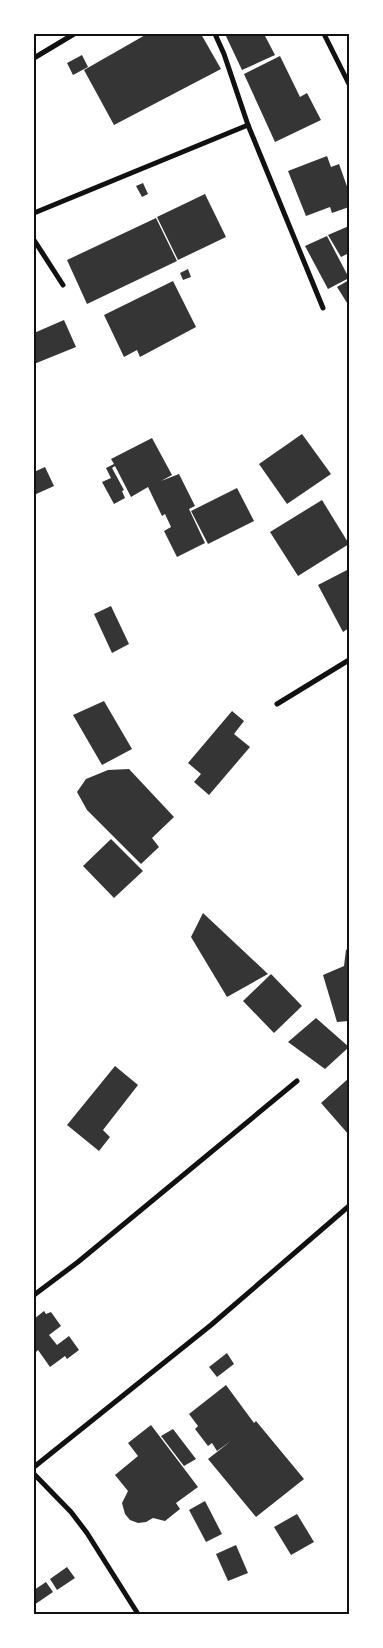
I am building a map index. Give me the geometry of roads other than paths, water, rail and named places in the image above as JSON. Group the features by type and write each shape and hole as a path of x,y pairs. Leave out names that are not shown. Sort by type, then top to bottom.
{"street":[{"path":"34,58 74,34"},
{"path":"215,34 224,54 248,125 323,308"},
{"path":"324,34 349,84"},
{"path":"34,213 248,125"},
{"path":"34,240 63,285"},
{"path":"277,704 349,660"},
{"path":"34,1294 78,1262 297,1080"},
{"path":"34,1467 211,1325 349,1206"},
{"path":"34,1474 71,1512 88,1533 138,1614"}]}
